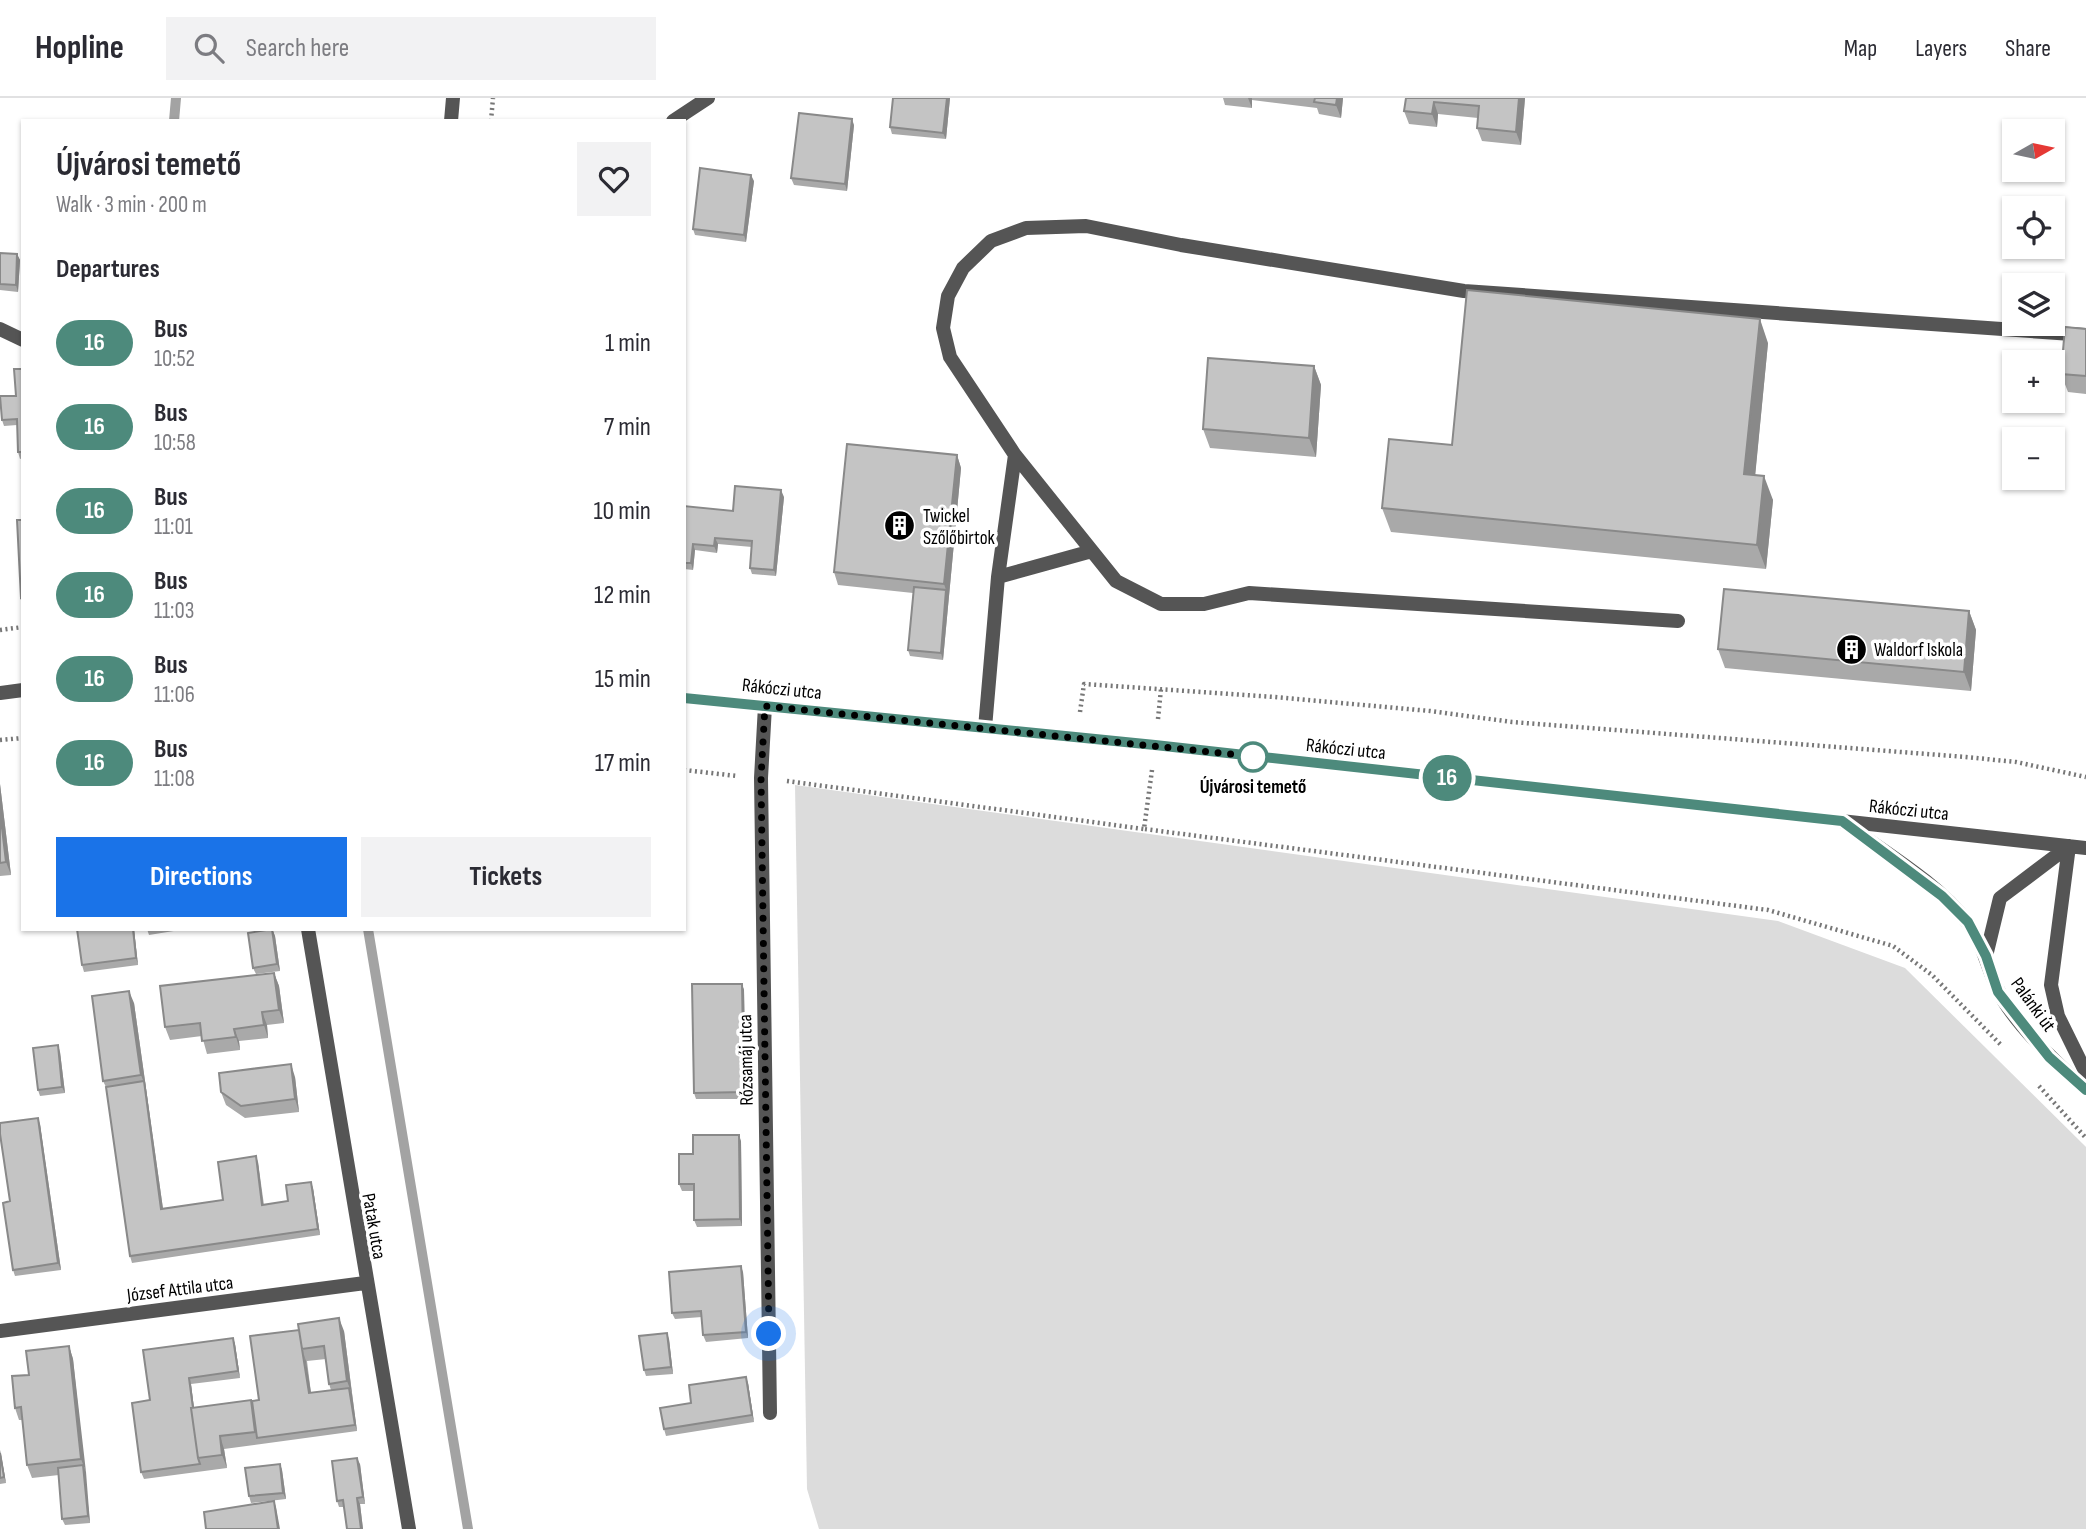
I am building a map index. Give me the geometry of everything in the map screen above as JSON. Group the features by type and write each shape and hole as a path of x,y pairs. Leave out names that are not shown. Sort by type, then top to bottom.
{"street":[{"path":"451,119 453,98"},
{"path":"676,119 708,98"},
{"path":"1678,621 1249,593 1204,604 1161,604 1116,581 1015,455 950,357 943,328 948,296 963,268 991,242 1026,228 1086,226 1181,245 1464,291 2086,335"},
{"path":"0,329 21,339"},
{"path":"985,728 998,578 1015,455"},
{"path":"998,578 1093,551"},
{"path":"0,693 21,690"},
{"name":"Rákóczi utca","path":"686,698 1155,745 2086,848"},
{"name":"Rózsamáj utca","path":"765,706 761,778 770,1413"},
{"name":"Palánki út","path":"1842,821 1942,896 1968,922 1986,956 1998,992 2049,1057 2086,1090"},
{"path":"1986,956 2000,898 2069,846"},
{"name":"Palánki út","path":"2069,846 2051,985 2059,1016 2086,1073"},
{"name":"Patak utca","path":"307,931 365,1283 409,1529"},
{"name":"József Attila utca","path":"0,1331 365,1283"}],"path":[{"path":"491,119 493,98"},
{"path":"0,629 21,627"},
{"path":"1076,737 1084,684 1288,698 1512,722 1966,757 2017,762 2086,777"},
{"path":"0,740 21,738"},
{"path":"1144,829 1155,745"},
{"path":"796,782 1769,910 1893,946 1932,975"}],"shaded area":[{"name":"Újvárosi temető","path":"795,785 1778,921 1905,968 2086,1147 2086,1529 819,1529 807,1489"}],"building":[{"path":"893,98 947,98 943,133 890,127"},
{"path":"1315,98 1337,98 1336,105 1314,102"},
{"path":"1406,98 1519,98 1516,132 1477,128 1479,106 1434,102 1432,114 1404,111"},
{"path":"799,113 852,119 845,184 791,178"},
{"path":"700,168 751,175 744,235 693,229"},
{"path":"0,253 17,254 16,285 0,284"},
{"path":"1467,290 1760,319 1744,474 1764,476 1757,545 1382,508 1389,439 1452,445"},
{"path":"2065,327 2086,329 2086,376 2065,374"},
{"path":"1208,358 1314,366 1309,438 1203,429"},
{"path":"14,369 21,369 21,452 18,452 17,419 2,420 0,396 16,396"},
{"name":"Twickel Szőlőbirtok","path":"847,444 957,455 944,584 834,572"},
{"path":"735,486 781,490 774,570 750,568 752,541 715,538 714,546 693,544 691,563 686,563 686,506 733,511"},
{"path":"17,520 21,520 21,598"},
{"path":"914,587 946,590 941,653 908,650"},
{"name":"Waldorf Iskola","path":"1724,589 1969,611 1964,672 1718,649"},
{"path":"0,811 6,862 0,863"},
{"path":"77,931 133,931 136,958 82,965"},
{"path":"272,931 277,964 253,968 248,933"},
{"path":"274,973 279,1010 262,1012 264,1025 234,1029 236,1037 202,1041 200,1023 165,1027 160,986"},
{"path":"692,984 742,984 744,1092 694,1093"},
{"path":"129,991 141,1075 103,1081 92,996"},
{"path":"58,1045 62,1087 38,1090 33,1048"},
{"path":"291,1064 295,1099 241,1106 221,1092 219,1073"},
{"path":"144,1081 161,1209 223,1200 218,1162 256,1156 262,1205 288,1201 286,1185 311,1182 318,1229 130,1256 106,1087"},
{"path":"38,1118 58,1263 13,1270 3,1203 10,1201 0,1123"},
{"path":"693,1135 739,1135 740,1219 694,1220 694,1184 679,1184 679,1154 693,1154"},
{"path":"741,1266 746,1332 703,1335 701,1311 672,1313 669,1272"},
{"path":"339,1318 347,1381 329,1384 324,1346 302,1349 298,1324"},
{"path":"299,1330 309,1393 349,1388 355,1425 257,1438 252,1401 259,1400 250,1336"},
{"path":"667,1333 671,1367 644,1370 639,1336"},
{"path":"233,1338 238,1371 189,1378 200,1464 141,1472 132,1403 150,1400 143,1350"},
{"path":"69,1346 81,1459 27,1465 21,1407 15,1408 12,1376 29,1375 26,1351"},
{"path":"746,1377 752,1415 664,1429 660,1408 691,1403 689,1385"},
{"path":"251,1400 255,1432 220,1436 222,1455 198,1458 191,1408"},
{"path":"0,1453 4,1477 0,1478"},
{"path":"357,1458 363,1497 357,1498 361,1529 347,1529 343,1500 337,1501 332,1461"},
{"path":"280,1464 283,1493 249,1496 245,1468"},
{"path":"83,1465 88,1516 62,1519 58,1468"},
{"path":"274,1501 278,1529 206,1529 204,1512"}],"waterway":[{"path":"174,119 176,98"},
{"path":"368,931 468,1529"}],"bus line":[{"name":"16","path":"686,698 1155,745 1842,821 1942,896 1968,922 1986,956 1998,992 2049,1057 2086,1090"}],"place":[{"name":"Twickel Szőlőbirtok","path":"900,526"},
{"name":"Waldorf Iskola","path":"1851,649"},
{"name":"Újvárosi temető","path":"1253,757"}],"route":[{"path":"769,1334 761,778 765,706 1260,757 1253,757"}]}
